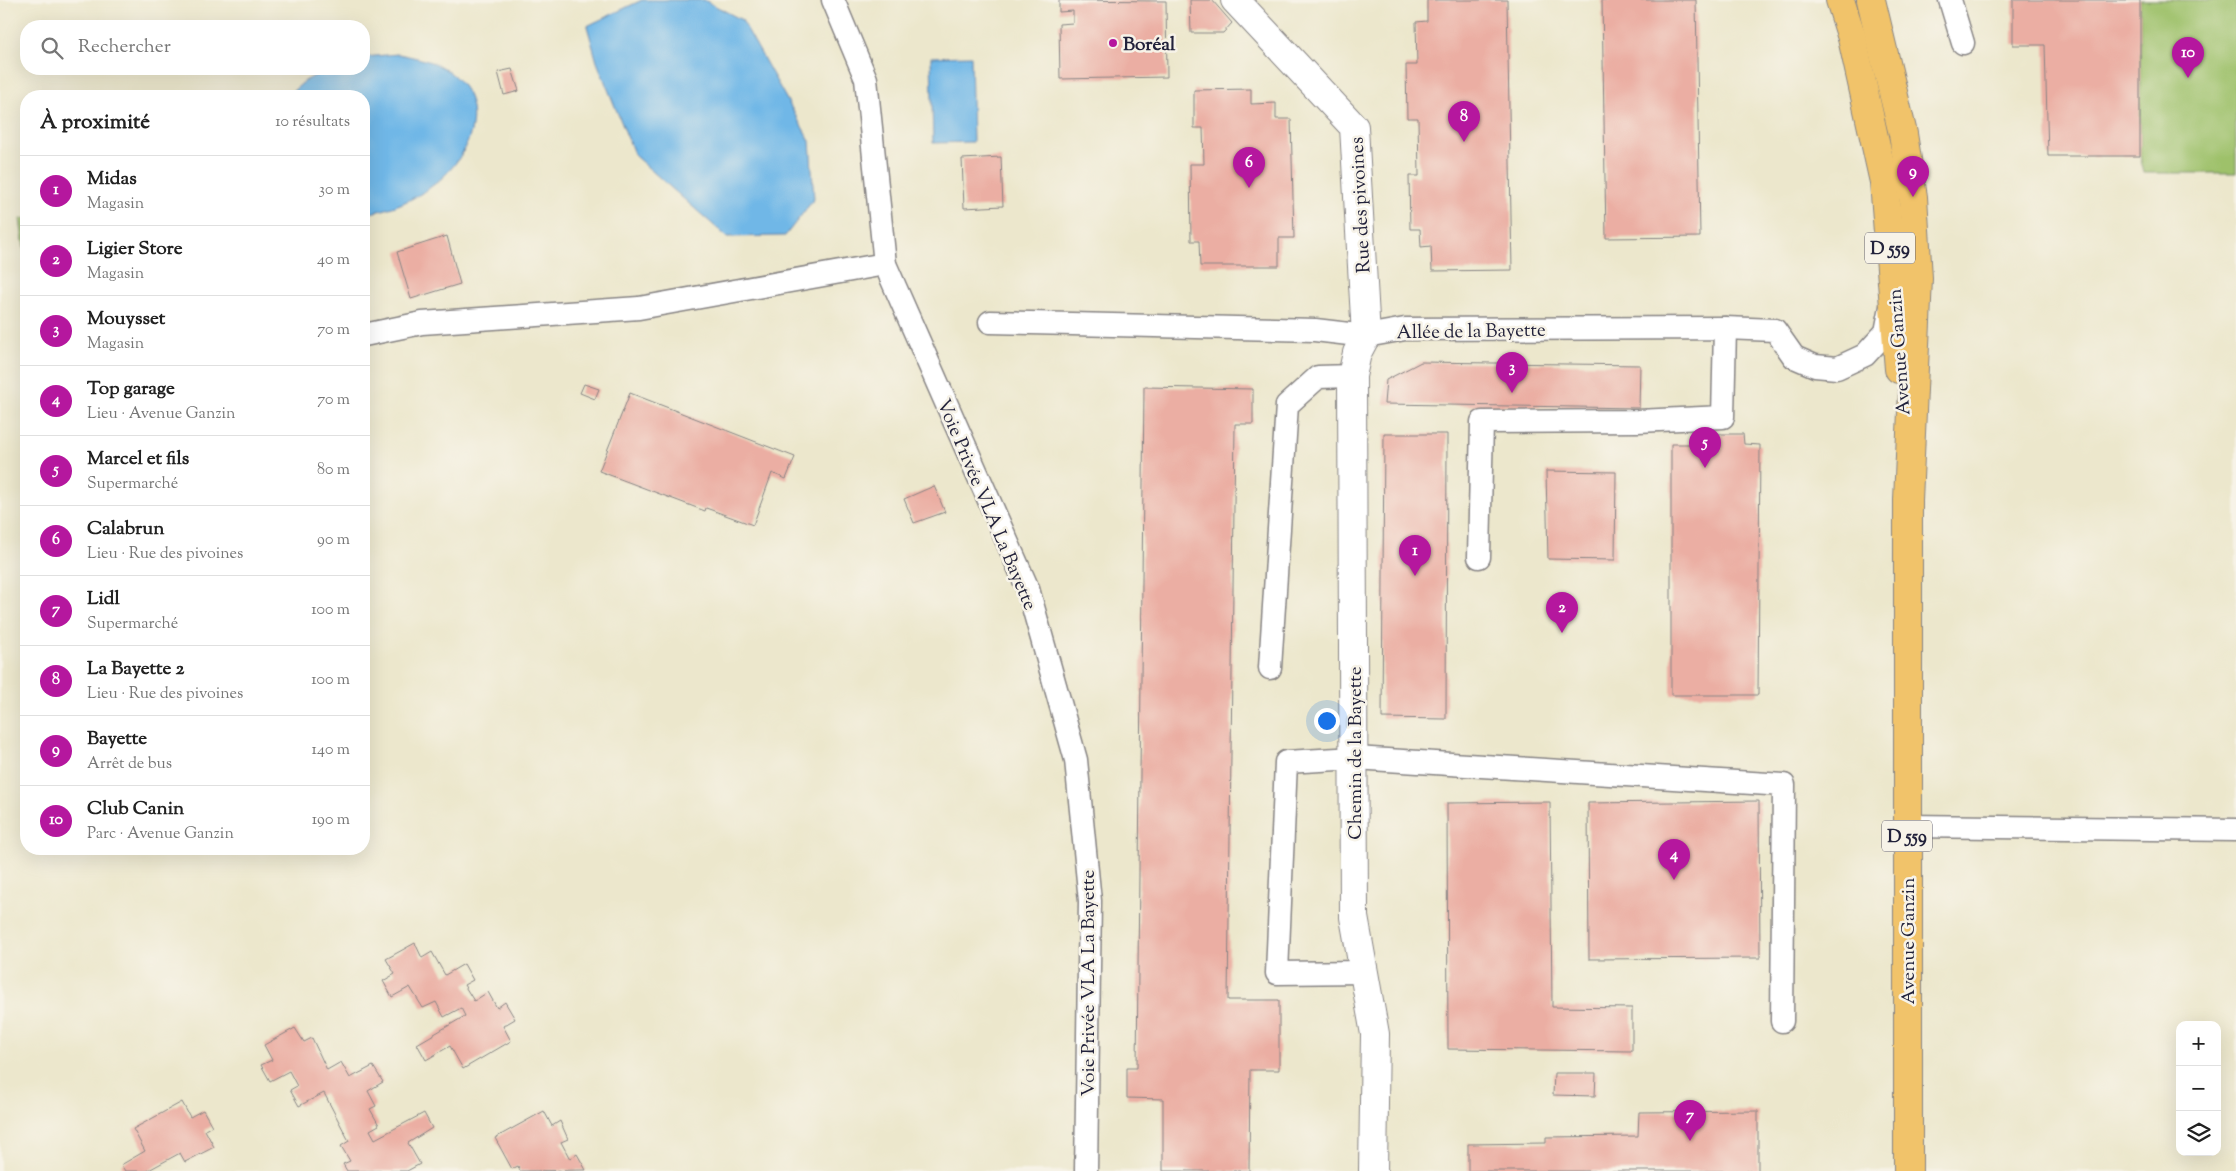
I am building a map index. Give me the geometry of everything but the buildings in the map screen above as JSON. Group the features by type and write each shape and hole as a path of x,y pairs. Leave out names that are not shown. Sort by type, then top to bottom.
{"main road":[{"name":"Avenue Ganzin","path":"1840,0 1852,38 1884,182 1894,294 1908,500"},
{"name":"Avenue Ganzin","path":"1871,0 1903,134 1913,197 1918,278 1908,500 1908,1171"}],"street":[{"name":"Rue des pivoines","path":"1235,0 1354,127 1366,336"},
{"name":"Chemin de la Bayette","path":"1366,336 1357,353 1352,376 1355,758 1354,917 1375,1034 1373,1171"}],"lane":[{"name":"Voie Privée VLA La Bayette","path":"833,0 866,79 885,264 1028,589 1076,760 1090,902 1086,1171"},
{"path":"1950,0 1963,43"},
{"path":"370,334 422,323 639,308 885,264"},
{"name":"Allée de la Bayette","path":"990,322 1315,330 1366,336 1405,329 1725,328 1775,330 1794,358 1814,366 1837,368 1865,355 1886,332 1894,294"},
{"path":"1479,557 1482,422 1638,421 1723,417 1725,328"},
{"path":"1270,668 1287,405 1318,377 1352,376"},
{"path":"1364,972 1277,973 1286,762 1355,758 1784,785 1782,1020"},
{"path":"1907,826 2236,830"}],"green space":[{"path":"2140,0 2236,0 2236,173 2144,173 2140,156"}],"water":[{"path":"642,0 704,0 742,20 810,141 814,199 785,236 727,237 635,156 597,62 587,26"},
{"path":"398,54 422,59 445,69 459,81 468,95 472,110 472,126 468,142 460,157 436,183 402,203 370,213 370,90 294,90 316,75 370,75 370,56"},
{"path":"971,56 973,142 933,143 931,57"}],"place":[{"name":"Boréal","path":"1113,43"},
{"name":"Club Canin","path":"2188,78"},
{"name":"La Bayette 2","path":"1464,142"},
{"name":"Calabrun","path":"1249,188"},
{"name":"Bayette","path":"1913,197"},
{"name":"Mouysset","path":"1512,393"},
{"name":"Marcel et fils","path":"1705,468"},
{"name":"Midas","path":"1415,576"},
{"name":"Ligier Store","path":"1562,633"},
{"name":"Top garage","path":"1674,880"},
{"name":"Lidl","path":"1690,1141"}]}
